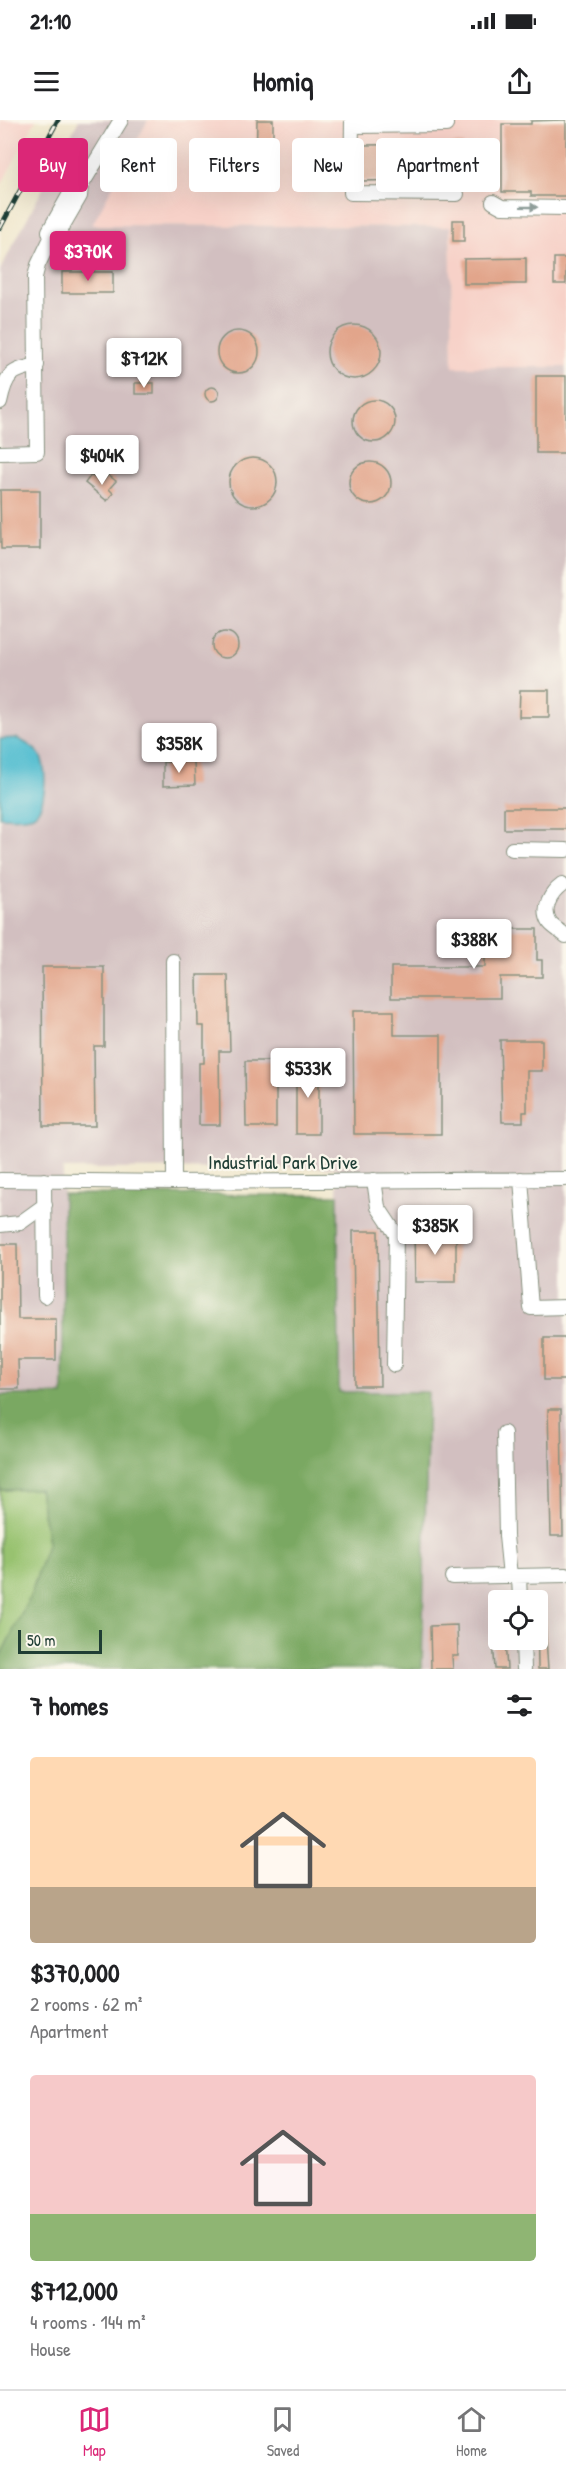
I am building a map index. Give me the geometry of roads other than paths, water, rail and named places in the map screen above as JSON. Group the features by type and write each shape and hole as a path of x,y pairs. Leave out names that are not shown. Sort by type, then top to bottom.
{"street":[{"path":"0,453 37,452 35,277 38,265 51,238 49,231 71,192 81,186 121,120"},
{"path":"446,120 446,125 352,123 351,193 457,194"},
{"path":"493,202 502,207 566,208"},
{"path":"0,402 8,376 19,369 37,365"},
{"path":"512,849 566,850"},
{"path":"562,885 554,891 548,901 548,912 550,923 566,936"},
{"path":"172,961 174,1182"},
{"path":"521,1179 531,1308 566,1307"},
{"name":"Industrial Park Drive","path":"0,1180 174,1182 566,1179"},
{"path":"44,1180 45,1296"},
{"path":"375,1180 378,1207 396,1234 394,1365"},
{"path":"0,1225 20,1223 45,1205"},
{"path":"504,1433 506,1536 518,1590"},
{"path":"452,1577 566,1575"},
{"path":"524,1650 525,1669"}],"water":[{"path":"16,738 39,754 44,767 45,786 41,804 33,815 0,817 0,739"}],"railway":[{"path":"0,228 58,120"}]}
